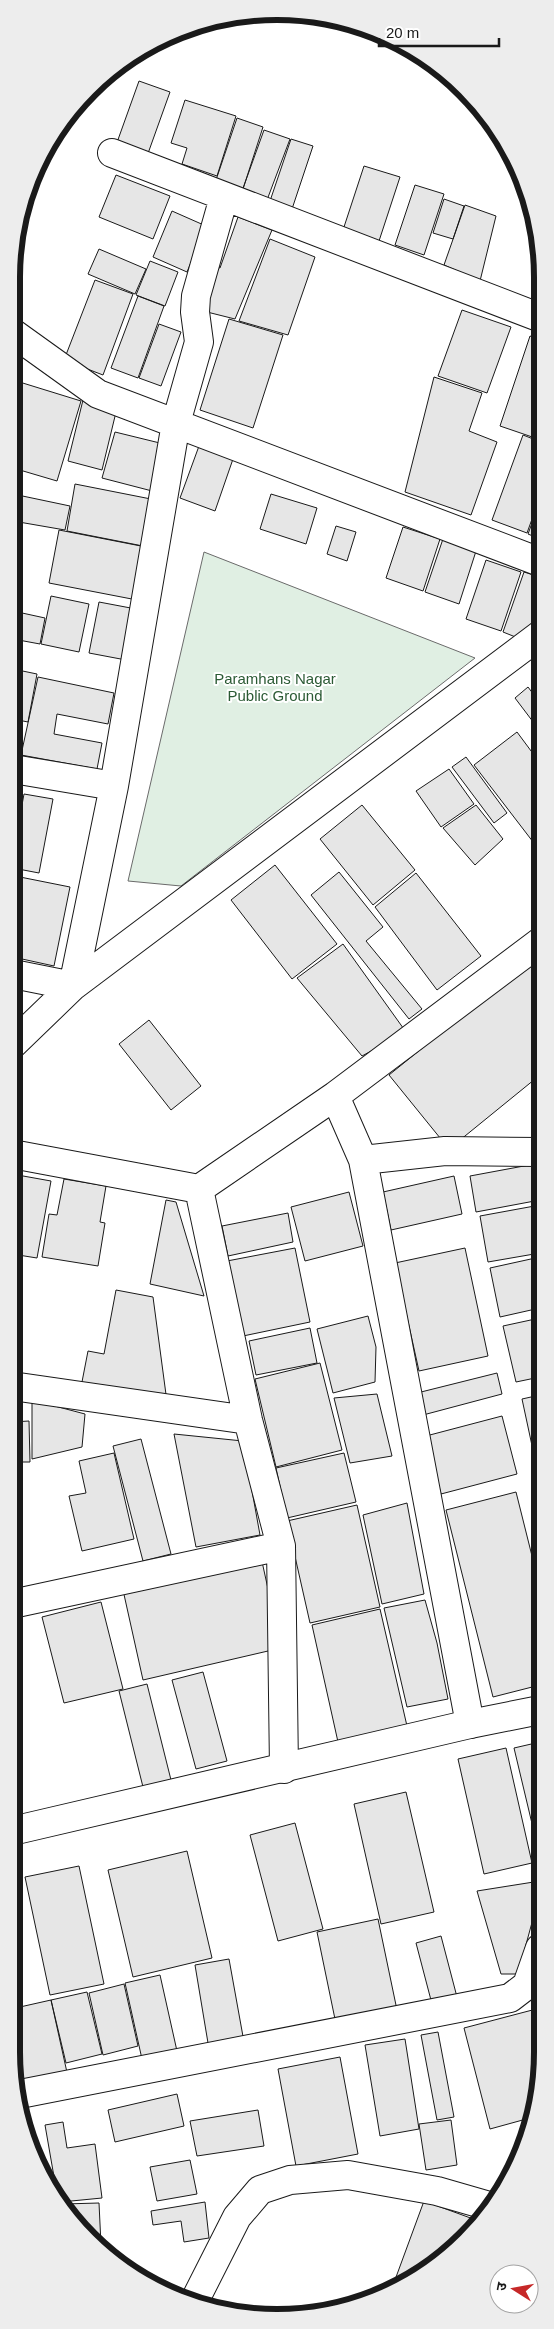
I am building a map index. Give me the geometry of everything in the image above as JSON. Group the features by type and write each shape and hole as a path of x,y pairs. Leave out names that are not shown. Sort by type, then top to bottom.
{"street":[{"path":"112,153 534,316"},
{"path":"73,986 114,786 176,424 199,342 195,312 196,296 224,197"},
{"path":"20,337 98,394 534,560"},
{"path":"20,1036 73,986 534,640"},
{"path":"20,770 114,786"},
{"path":"20,1155 200,1189 335,1096 534,947"},
{"path":"20,975 73,986"},
{"path":"335,1096 363,1160 470,1724"},
{"path":"363,1160 445,1151 534,1152"},
{"path":"200,1189 248,1420 281,1546 284,1769"},
{"path":"20,1387 248,1420"},
{"path":"20,1602 281,1546"},
{"path":"20,1829 470,1724 534,1711"},
{"path":"23,2093 510,1998 527,1985 534,1965"},
{"path":"197,2296 237,2216 260,2190 290,2180 348,2175 437,2191 484,2204"}],"green space":[{"name":"Paramhans Nagar Public Ground","path":"204,552 475,658 181,886 128,881"}],"building":[{"path":"139,81 170,92 146,159 115,148"},
{"path":"185,100 236,116 217,176 182,164 187,148 171,143"},
{"path":"237,118 263,127 243,189 216,180"},
{"path":"264,130 290,139 267,200 242,191"},
{"path":"291,139 313,146 292,209 270,201"},
{"path":"364,166 400,177 379,241 343,230"},
{"path":"116,175 170,196 153,239 99,217"},
{"path":"415,185 444,194 424,255 395,245"},
{"path":"444,199 464,206 453,239 433,233"},
{"path":"465,205 496,216 480,281 444,265"},
{"path":"172,211 206,226 187,272 153,257"},
{"path":"238,217 272,230 235,319 199,310 215,266 220,268"},
{"path":"270,239 315,257 288,335 239,321"},
{"path":"99,249 146,269 135,294 88,274"},
{"path":"150,261 178,272 165,306 136,295"},
{"path":"95,280 133,294 103,375 64,360"},
{"path":"138,296 164,306 138,378 111,368"},
{"path":"462,310 511,327 487,393 438,376"},
{"path":"229,319 283,335 253,428 200,410"},
{"path":"159,324 181,332 161,386 139,378"},
{"path":"530,336 534,337 534,438 500,426"},
{"path":"434,377 482,393 469,431 497,442 471,515 405,492"},
{"path":"20,382 81,401 57,481 20,470"},
{"path":"83,400 117,408 102,470 68,461"},
{"path":"115,432 168,445 156,492 102,478"},
{"path":"523,435 534,439 534,514 527,533 492,520"},
{"path":"199,446 233,459 215,511 180,498"},
{"path":"75,484 156,500 148,547 67,531"},
{"path":"271,494 317,508 306,544 260,529"},
{"path":"20,495 70,506 65,530 20,522"},
{"path":"534,518 534,536 528,534"},
{"path":"336,526 356,532 347,561 327,554"},
{"path":"403,527 440,539 423,591 386,578"},
{"path":"59,530 146,547 137,600 49,583"},
{"path":"446,530 477,548 459,604 425,592"},
{"path":"486,560 521,572 501,631 466,619"},
{"path":"524,572 534,575 534,636 528,642 503,632"},
{"path":"51,596 89,604 79,652 41,644"},
{"path":"99,602 136,609 126,660 89,653"},
{"path":"20,613 45,618 40,644 20,640"},
{"path":"20,670 37,674 28,722 20,720"},
{"path":"38,677 114,693 108,724 57,714 54,734 102,743 97,769 21,755"},
{"path":"528,687 534,695 534,723 515,698"},
{"path":"517,732 534,755 534,843 474,765"},
{"path":"466,757 507,813 494,823 452,767"},
{"path":"449,769 474,804 441,827 416,791"},
{"path":"24,794 53,799 39,873 20,869 20,816"},
{"path":"362,805 415,870 373,905 320,839"},
{"path":"476,805 503,839 475,865 443,828"},
{"path":"275,865 337,944 292,979 231,900"},
{"path":"339,872 383,927 366,941 422,1009 409,1019 311,895"},
{"path":"416,873 481,956 437,990 375,907"},
{"path":"20,877 70,887 54,966 20,959"},
{"path":"343,944 406,1032 362,1056 297,978"},
{"path":"531,960 534,964 534,1080 449,1149 389,1075"},
{"path":"149,1020 201,1086 171,1110 119,1044"},
{"path":"534,1164 534,1201 476,1212 470,1176"},
{"path":"20,1175 51,1181 37,1258 20,1255"},
{"path":"454,1176 462,1214 391,1230 383,1192"},
{"path":"64,1179 106,1186 100,1222 105,1223 98,1266 42,1257 49,1214 57,1215"},
{"path":"349,1192 363,1246 305,1261 291,1207"},
{"path":"166,1200 176,1202 204,1296 150,1284"},
{"path":"534,1206 534,1254 488,1262 480,1216"},
{"path":"288,1213 293,1242 228,1256 222,1226"},
{"path":"295,1248 310,1322 243,1336 227,1261"},
{"path":"465,1248 488,1356 419,1371 395,1263"},
{"path":"534,1258 534,1309 500,1317 490,1268"},
{"path":"116,1290 153,1297 167,1402 81,1387 88,1351 104,1354"},
{"path":"368,1316 376,1347 375,1382 333,1393 317,1329"},
{"path":"534,1319 534,1378 516,1382 503,1326"},
{"path":"310,1328 317,1363 256,1375 249,1341"},
{"path":"320,1363 342,1450 276,1467 255,1379"},
{"path":"497,1373 502,1394 423,1415 417,1393"},
{"path":"377,1394 392,1456 350,1463 334,1398"},
{"path":"534,1396 534,1455 522,1399"},
{"path":"32,1400 85,1414 82,1447 32,1459"},
{"path":"502,1416 517,1474 441,1494 426,1436"},
{"path":"29,1421 30,1462 20,1462 20,1422"},
{"path":"174,1434 243,1441 260,1535 196,1547"},
{"path":"141,1439 171,1554 143,1561 113,1446"},
{"path":"114,1453 134,1539 82,1551 69,1496 86,1493 79,1461"},
{"path":"344,1453 356,1502 287,1518 276,1468"},
{"path":"516,1492 534,1564 534,1687 493,1697 446,1510"},
{"path":"407,1503 424,1594 382,1604 363,1515"},
{"path":"357,1505 380,1607 310,1623 287,1521"},
{"path":"261,1557 281,1648 143,1680 123,1590"},
{"path":"425,1600 437,1643 448,1699 407,1707 384,1608"},
{"path":"101,1602 123,1689 64,1703 42,1617"},
{"path":"380,1609 407,1726 338,1742 312,1625"},
{"path":"203,1672 227,1761 196,1769 172,1680"},
{"path":"147,1684 171,1780 143,1787 119,1691"},
{"path":"534,1743 534,1832 514,1748"},
{"path":"506,1748 532,1863 484,1874 458,1759"},
{"path":"406,1792 434,1912 381,1924 354,1804"},
{"path":"295,1823 323,1929 278,1941 250,1835"},
{"path":"187,1851 212,1958 133,1977 108,1870"},
{"path":"79,1866 104,1984 50,1995 25,1877"},
{"path":"534,1882 534,1915 518,1974 501,1974 477,1891"},
{"path":"378,1919 397,2010 336,2024 317,1932"},
{"path":"441,1936 457,1997 432,2004 416,1943"},
{"path":"229,1959 244,2042 209,2049 195,1965"},
{"path":"160,1975 179,2060 144,2068 125,1983"},
{"path":"124,1984 138,2046 103,2055 89,1993"},
{"path":"87,1992 102,2054 66,2063 51,2000"},
{"path":"51,2000 68,2077 22,2087 20,2007"},
{"path":"534,2010 532,2086 525,2119 490,2129 464,2028"},
{"path":"438,2032 454,2117 437,2120 421,2035"},
{"path":"405,2039 419,2129 380,2136 365,2045"},
{"path":"340,2057 358,2154 296,2166 278,2069"},
{"path":"177,2094 184,2126 115,2142 108,2110"},
{"path":"258,2110 264,2146 197,2156 190,2121"},
{"path":"451,2120 457,2165 426,2170 419,2124"},
{"path":"63,2122 67,2148 95,2144 102,2198 68,2201 55,2181 45,2125"},
{"path":"190,2160 197,2194 157,2201 150,2167"},
{"path":"424,2201 472,2219 459,2234 433,2256 406,2275 395,2280"},
{"path":"205,2202 209,2238 184,2242 181,2221 153,2225 151,2211"},
{"path":"99,2203 101,2239 95,2234 70,2204"}]}
